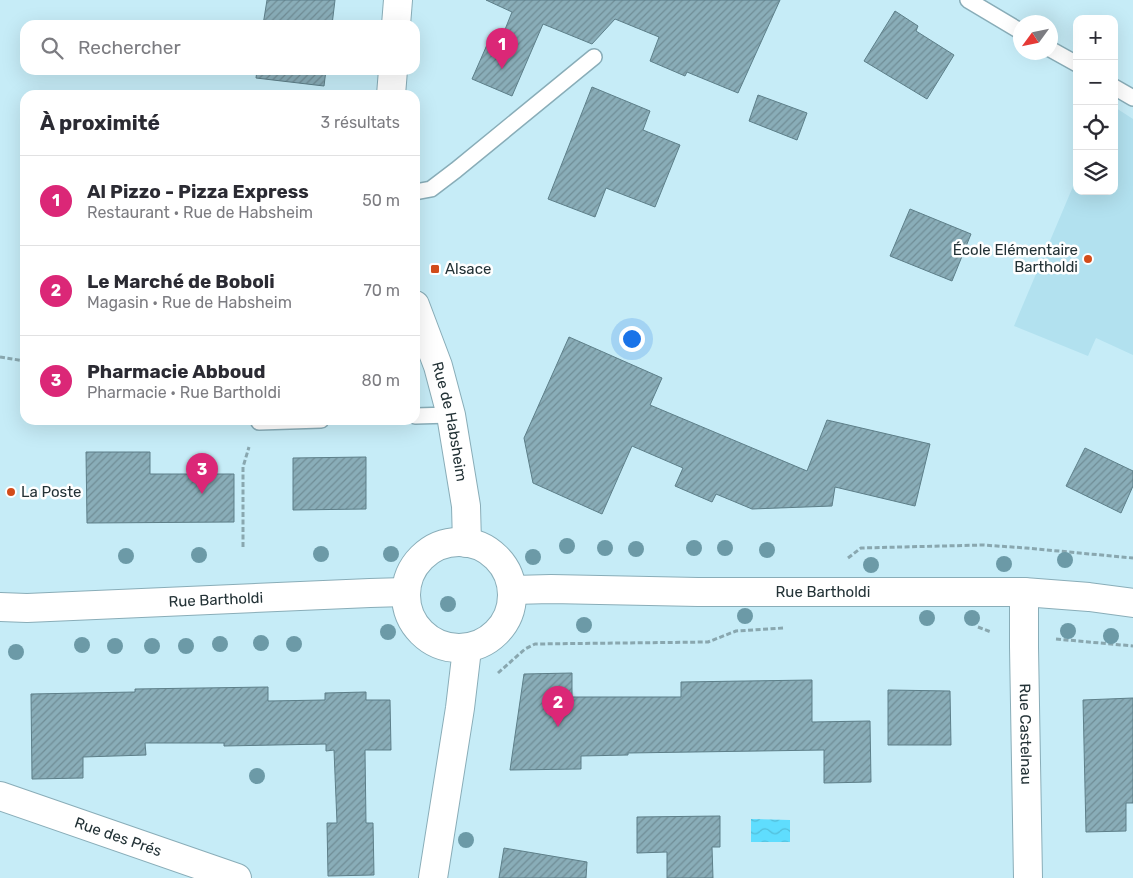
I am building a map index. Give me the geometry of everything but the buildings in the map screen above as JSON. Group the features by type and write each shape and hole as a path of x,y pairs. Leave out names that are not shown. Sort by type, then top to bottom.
{"street":[{"path":"396,20 398,0"},
{"path":"391,90 393,75"},
{"name":"Rue de Habsheim","path":"420,318 438,366 452,415 466,506 467,543"},
{"path":"449,543 467,543 484,548 498,559 508,574 513,590 512,606 506,622 496,635 482,644 467,648 448,648 431,641 418,630 408,614 405,592 408,578 417,561 431,549 449,543"},
{"name":"Rue Bartholdi","path":"513,590 1024,592 1090,597 1133,603"},
{"name":"Rue Bartholdi","path":"0,607 27,608 405,592"},
{"name":"Rue Castelnau","path":"1024,592 1028,878"},
{"name":"Rue Bartholdi","path":"0,615 27,608"},
{"path":"432,878 460,708 467,648"},
{"name":"Rue des Prés","path":"0,796 237,878"}],"lane":[{"path":"968,0 1013,27"},
{"path":"1058,53 1073,62"},
{"path":"420,191 431,189 450,175 594,57"},
{"path":"1118,89 1133,98"},
{"path":"420,416 452,415"}],"path":[{"path":"0,356 20,360"},
{"path":"243,547 243,467 256,425"},
{"path":"846,559 861,548 983,546 1133,558"},
{"path":"496,680 498,673 526,649 535,644 708,642 736,631 788,627"},
{"path":"970,627 980,627 995,634"},
{"path":"1052,639 1133,646"}],"shaded area":[{"name":"École Elémentaire Bartholdi","path":"1118,109 1133,119 1133,355 1096,338 1088,356 1014,326 1073,186 1073,195 1118,195"}],"water":[{"path":"751,819 790,820 790,842 751,842"}],"place":[{"name":"Al Pizzo - Pizza Express","path":"502,69"},
{"name":"École Elémentaire Bartholdi","path":"1088,259"},
{"name":"Alsace","path":"435,269"},
{"name":"La Poste","path":"11,492"},
{"name":"Pharmacie Abboud","path":"202,494"},
{"name":"Le Marché de Boboli","path":"558,727"}]}
